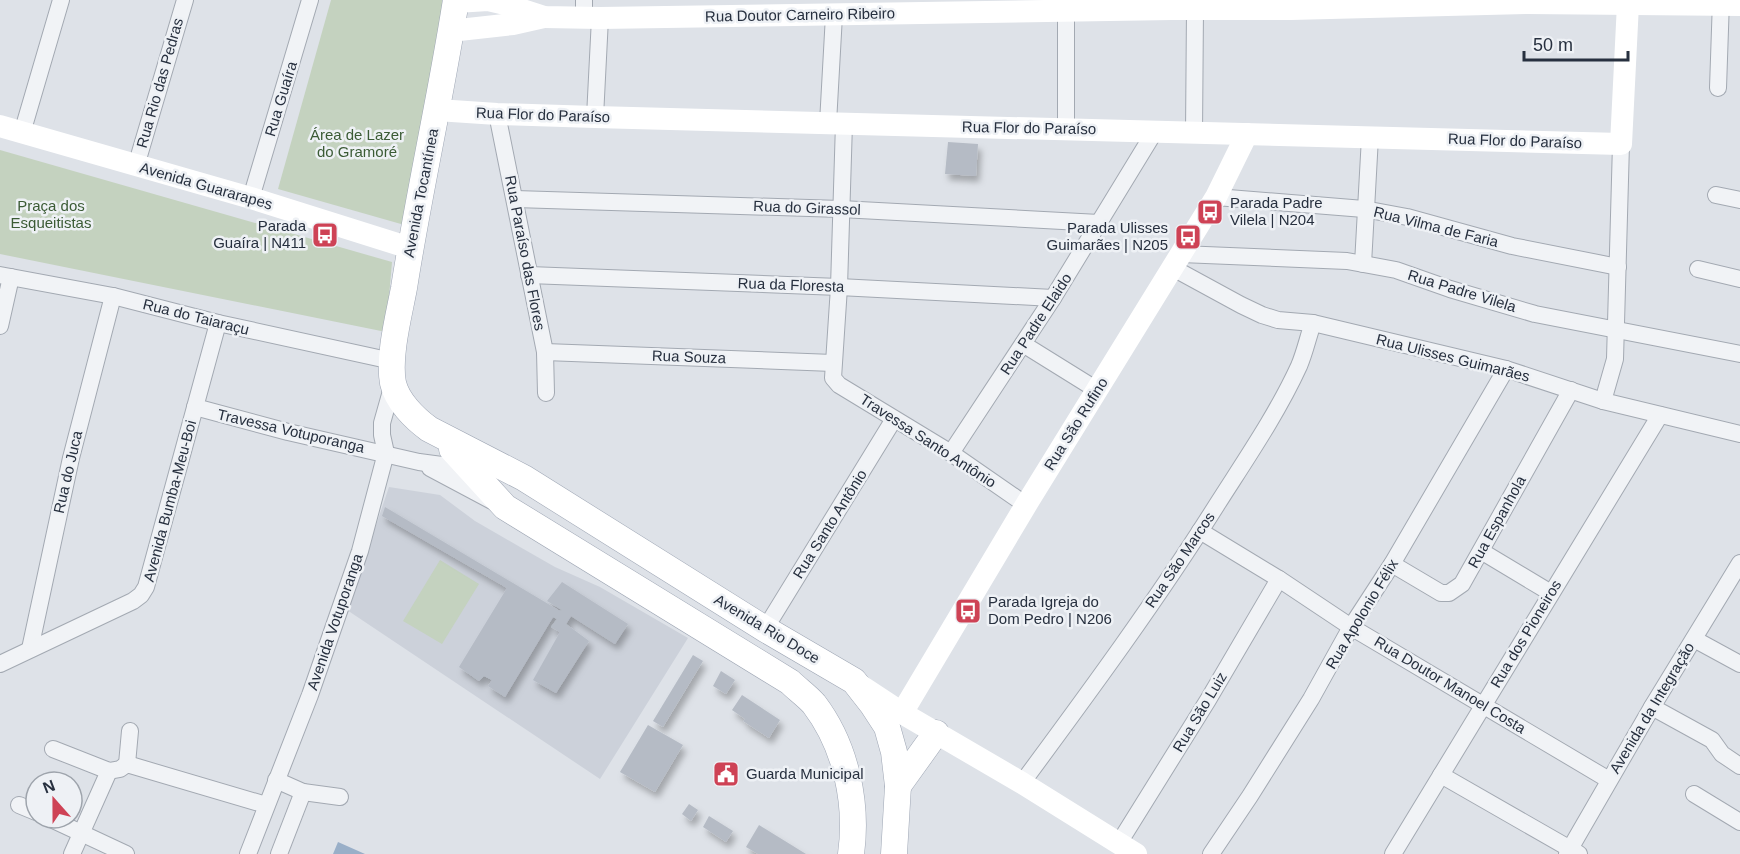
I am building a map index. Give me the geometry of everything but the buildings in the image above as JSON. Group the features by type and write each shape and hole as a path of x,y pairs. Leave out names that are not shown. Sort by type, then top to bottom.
{"main road":[{"name":"Avenida Tocantínea","path":"393,373 410,248 457,1"},
{"name":"Avenida Rio Doce","path":"393,373 403,404 429,429 524,478 765,629 854,681 887,727 894,752 898,786 896,853"},
{"name":"Avenida Rio Doce","path":"440,436 505,507 790,682 813,704 831,732 845,767 852,802 851,854"},
{"path":"898,786 936,733"}],"street":[{"path":"22,133 61,0"},
{"name":"Rua Rio das Pedras","path":"136,166 184,0"},
{"name":"Rua Guaíra","path":"251,198 310,0"},
{"name":"Rua Doutor Carneiro Ribeiro","path":"457,1 493,1 544,17"},
{"name":"Rua Doutor Carneiro Ribeiro","path":"450,31 589,12 702,8 824,10 1172,5 1195,9 1291,4 1527,2 1727,4"},
{"path":"1603,401 1615,359 1621,144 1628,4"},
{"path":"1718,87 1727,4"},
{"path":"1061,8 1066,129"},
{"path":"1194,133 1195,9"},
{"path":"824,10 836,123 841,209 839,287 833,369"},
{"path":"589,12 595,117"},
{"name":"Rua Flor do Paraíso","path":"437,110 595,117 1621,144"},
{"name":"Rua Paraíso das Flores","path":"497,114 545,352 546,393"},
{"name":"Avenida Guararapes","path":"0,126 251,198 410,248"},
{"name":"Rua Padre Elaido","path":"951,453 1053,298 1155,131"},
{"name":"Rua São Rufino","path":"902,712 1026,505 1216,197 1247,134"},
{"path":"1363,264 1370,137"},
{"path":"1716,195 1740,200"},
{"name":"Rua Vilma de Faria","path":"1216,197 1366,209 1407,217 1512,246 1618,267"},
{"name":"Rua do Girassol","path":"515,199 841,209 1099,223"},
{"name":"Rua Padre Vilela","path":"1177,261 1347,261 1395,270 1535,314 1740,354"},
{"name":"Rua Ulisses Guimarães","path":"1177,261 1241,305 1278,320 1313,322 1506,369 1603,401 1740,434"},
{"path":"1698,269 1740,279"},
{"name":"Rua da Floresta","path":"529,275 1053,298"},
{"path":"0,326 6,276"},
{"name":"Rua do Taiaraçu","path":"6,276 113,296 218,323 393,373"},
{"name":"Rua do Juca","path":"30,649 71,458 113,296"},
{"name":"Rua São Marcos","path":"1022,783 1122,647 1250,453 1300,364 1313,322"},
{"name":"Avenida Bumba-Meu-Boi","path":"0,664 134,601 141,595 146,587 218,323"},
{"path":"1023,344 1097,390"},
{"name":"Rua Souza","path":"545,352 833,369"},
{"name":"Travessa Santo Antônio","path":"833,369 839,385 951,453 1026,505"},
{"name":"Rua Apolonio Félix","path":"1211,854 1311,699 1351,627 1392,564 1506,369"},
{"name":"Avenida Votuporanga","path":"248,854 310,695 360,550 386,453 382,423 393,373"},
{"name":"Rua Espanhola","path":"1392,564 1441,594 1449,593 1462,584 1570,390"},
{"name":"Travessa Votuporanga","path":"195,407 288,432 386,453"},
{"name":"Rua dos Pioneiros","path":"1393,854 1660,415"},
{"name":"Rua Santo Antônio","path":"765,629 894,419"},
{"name":"Avenida Rio Doce","path":"386,453 419,462 524,478"},
{"name":"Avenida Rio Doce","path":"419,462 505,507"},
{"name":"Rua Doutor Manoel Costa","path":"1200,531 1279,579 1351,627 1609,780"},
{"path":"1481,551 1551,593"},
{"name":"Avenida da Integração","path":"1573,852 1609,780 1738,570"},
{"name":"Rua São Luiz","path":"1127,849 1279,579"},
{"path":"1694,639 1740,664"},
{"path":"854,681 1127,849"},
{"path":"1652,707 1712,740 1722,754 1740,765"},
{"path":"53,749 109,771 120,769 127,764 130,731"},
{"path":"127,764 266,805"},
{"path":"72,854 109,771"},
{"path":"1441,775 1573,852"},
{"path":"276,780 303,792 340,797"},
{"path":"279,854 303,792"},
{"path":"1694,794 1740,822"},
{"path":"19,805 24,807"},
{"path":"76,830 126,854"}],"shaded area":[{"path":"389,487 440,495 475,521 520,547 555,567 600,587 688,638 600,779 347,610"}],"green space":[{"name":"Área de Lazer do Gramoré","path":"331,0 442,0 444,15 408,226 278,189"},
{"name":"Praça dos Esqueitistas","path":"0,150 392,262 386,332 0,254"},
{"path":"440,560 479,584 442,644 403,621"}],"water":[{"path":"338,842 365,854 333,854"}],"place":[{"name":"Parada Padre Vilela | N204","path":"1210,212"},
{"name":"Parada Guaíra | N411","path":"325,235"},
{"name":"Parada Ulisses Guimarães | N205","path":"1188,237"},
{"name":"Parada Igreja do Dom Pedro | N206","path":"968,611"},
{"name":"Guarda Municipal","path":"726,774"}]}
